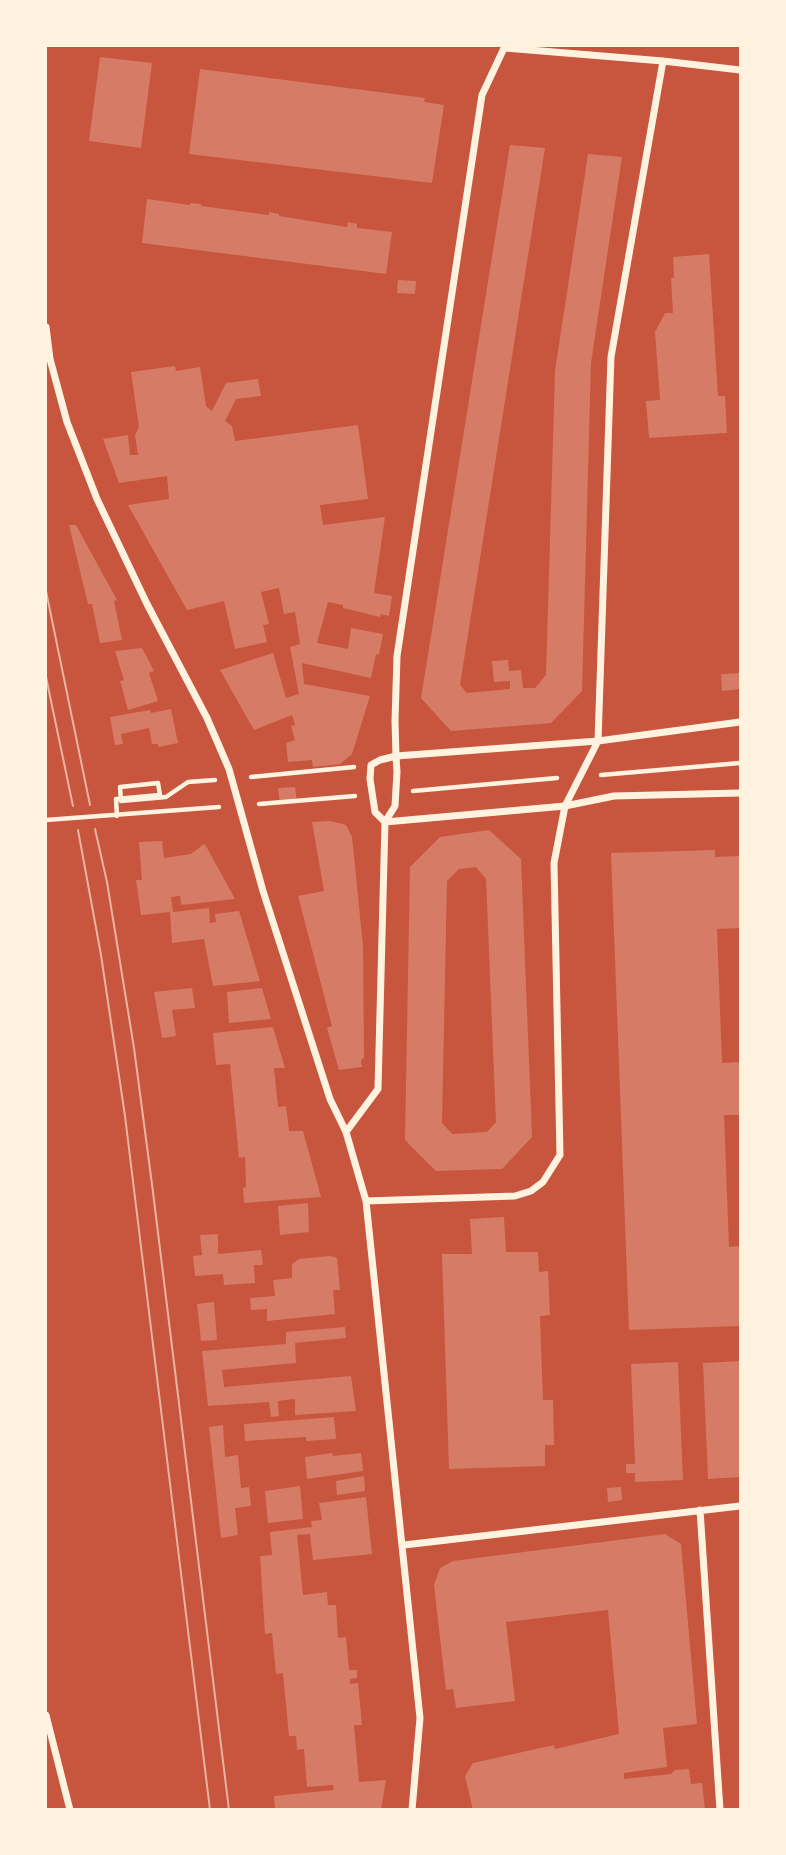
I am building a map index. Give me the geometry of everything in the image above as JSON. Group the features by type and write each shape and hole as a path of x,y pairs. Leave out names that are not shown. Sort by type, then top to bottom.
{"street":[{"path":"346,1132 378,1088 385,822 395,806 397,656 482,95 505,47 663,61 740,71"},
{"path":"366,1201 515,1196 531,1191 543,1182 560,1156 554,863 565,806 598,741 611,357 663,61"},
{"path":"46,327 50,359 66,422 97,499 146,604 207,718 232,779 263,891 326,1086 346,1132 366,1201 420,1718 412,1810"},
{"path":"385,822 375,812 370,779 371,765 396,756 598,741 740,722"},
{"path":"385,822 565,806 614,796 740,793"},
{"path":"404,1545 740,1506"},
{"path":"700,1510 720,1810"},
{"path":"46,1715 70,1810"}],"path":[{"path":"729,773 729,764 740,763"},
{"path":"117,816 116,799 127,798 138,797 160,795 158,783 120,787 121,794 121,801 166,797 188,782 350,767"}],"building":[{"path":"100,57 152,63 141,148 89,141"},
{"path":"200,69 425,98 424,102 444,105 432,183 189,154"},
{"path":"510,145 545,148 460,685 467,693 510,689 510,681 494,682 492,661 508,660 509,671 521,670 523,688 535,688 546,675 555,371 588,154 622,157 591,363 582,691 551,723 451,731 421,698"},
{"path":"147,199 269,215 269,212 347,227 348,222 357,224 357,228 392,232 386,274 142,243"},
{"path":"709,254 718,396 725,396 727,433 649,438 646,401 660,400 655,332 665,313 673,313 673,257"},
{"path":"398,280 416,281 415,294 397,293"},
{"path":"175,366 176,371 200,367 206,406 212,411 226,383 258,379 261,396 236,399 225,421 232,426 235,441 358,425 368,499 320,505 323,525 385,517 374,593 392,596 389,616 381,614 380,617 328,602 317,643 348,649 351,628 383,634 371,678 302,663 304,684 370,696 352,754 340,764 313,767 312,760 288,762 286,743 295,740 291,726 295,725 292,715 254,730 220,670 273,653 286,698 299,694 290,647 300,644 295,612 284,614 279,588 261,592 269,624 263,625 267,642 235,649 224,601 187,610 128,505 169,499 167,476 119,483 103,439 128,435 130,455 138,455 135,435 139,427 131,372"},
{"path":"69,525 76,525 117,600 114,601 122,640 100,643 92,604 88,604"},
{"path":"142,648 154,671 149,673 158,701 128,710 120,681 124,680 115,651"},
{"path":"740,673 740,689 722,691 721,674"},
{"path":"171,709 178,743 158,747 158,744 152,744 149,728 121,734 123,744 115,745 110,717"},
{"path":"295,787 297,803 280,804 278,788"},
{"path":"330,821 346,825 352,837 363,946 364,1058 361,1060 362,1067 339,1070 327,1028 332,1026 298,896 324,891 312,822"},
{"path":"489,830 521,859 532,1137 502,1169 436,1171 405,1140 410,867 440,837","holes":["476,867 486,879 496,1122 487,1132 452,1134 442,1123 447,881 459,869"]},
{"path":"162,841 164,858 191,854 204,844 206,846 235,899 181,905 180,896 171,897 173,912 209,908 210,923 216,922 215,914 239,911 260,981 213,986 204,939 172,943 170,912 141,915 136,880 142,880 139,842"},
{"path":"715,850 715,857 740,856 740,928 717,929 722,1063 740,1062 740,1115 724,1115 729,1247 740,1246 740,1326 629,1330 611,853"},
{"path":"192,988 195,1008 172,1010 176,1036 162,1038 154,992"},
{"path":"262,988 271,1019 229,1023 227,992"},
{"path":"273,1027 285,1068 274,1068 278,1107 286,1106 289,1131 303,1131 321,1197 244,1203 245,1157 239,1158 230,1064 216,1065 213,1033"},
{"path":"308,1203 309,1232 280,1235 278,1206"},
{"path":"504,1217 506,1252 538,1252 539,1272 548,1271 550,1315 540,1316 543,1400 553,1400 554,1445 545,1445 545,1466 449,1469 442,1254 472,1254 470,1219"},
{"path":"218,1234 218,1254 261,1250 263,1265 254,1265 255,1283 224,1285 223,1274 195,1276 193,1256 202,1255 200,1235"},
{"path":"330,1256 337,1258 340,1290 333,1290 335,1314 267,1321 267,1309 251,1310 250,1298 275,1296 273,1280 292,1278 292,1264 299,1259"},
{"path":"214,1302 217,1340 201,1341 197,1304"},
{"path":"345,1327 346,1338 295,1343 296,1363 222,1370 224,1387 351,1376 356,1411 295,1415 295,1399 278,1401 279,1416 271,1417 269,1402 208,1406 202,1351 286,1344 286,1332"},
{"path":"740,1361 740,1477 708,1479 703,1363"},
{"path":"678,1362 683,1480 635,1482 635,1473 626,1473 626,1464 635,1464 631,1364"},
{"path":"334,1417 336,1439 306,1441 306,1437 245,1441 244,1424"},
{"path":"223,1425 225,1457 238,1455 241,1488 249,1487 251,1506 235,1508 238,1535 221,1538 209,1427"},
{"path":"332,1453 333,1456 361,1453 363,1471 307,1479 305,1457"},
{"path":"364,1476 365,1491 337,1495 336,1481"},
{"path":"300,1486 303,1519 268,1523 265,1491"},
{"path":"621,1487 622,1500 608,1502 607,1488"},
{"path":"366,1497 372,1554 313,1560 310,1534 297,1535 303,1595 327,1592 328,1605 336,1605 338,1638 346,1637 349,1670 357,1670 357,1678 350,1679 350,1684 358,1683 362,1725 354,1725 359,1782 386,1780 381,1810 275,1810 274,1796 334,1790 333,1785 307,1787 304,1749 297,1750 296,1736 289,1736 283,1673 276,1674 272,1633 265,1634 260,1556 272,1555 270,1532 312,1527 311,1521 322,1520 319,1503"},
{"path":"665,1534 681,1544 697,1724 663,1728 667,1767 624,1773 624,1779 671,1774 675,1770 689,1769 691,1784 702,1783 705,1810 473,1810 465,1776 473,1763 554,1745 555,1749 619,1734 608,1610 506,1622 515,1701 456,1708 453,1689 446,1690 434,1585 440,1568 453,1561"}],"tram line":[{"path":"46,591 90,805"},
{"path":"46,677 73,806"},
{"path":"95,829 107,882 134,1048 229,1810"},
{"path":"78,830 101,955 125,1116 210,1810"}]}
